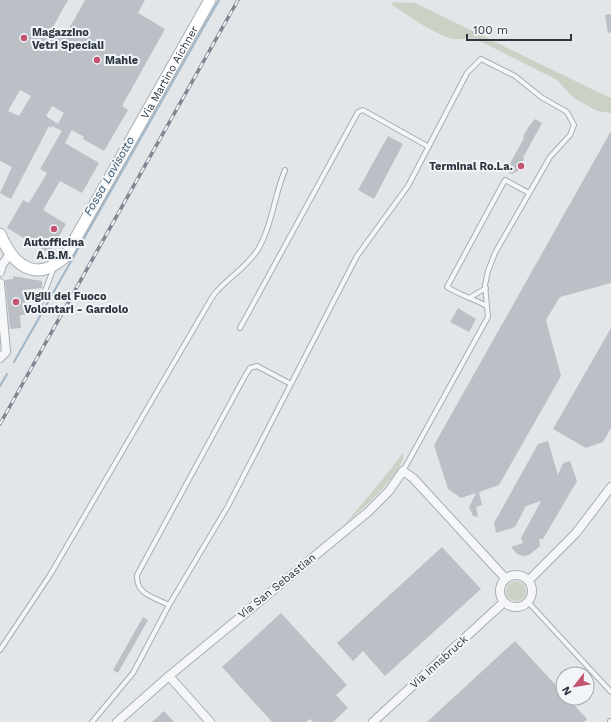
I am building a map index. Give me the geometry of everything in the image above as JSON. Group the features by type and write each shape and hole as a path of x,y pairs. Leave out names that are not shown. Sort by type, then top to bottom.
{"street":[{"name":"Via Martino Aichner","path":"54,265 65,257 73,244 208,1"},
{"path":"0,234 10,254 16,261 32,269 40,270 54,265"},
{"path":"0,272 2,265 10,254"},
{"path":"0,283 3,349 0,358"},
{"path":"403,471 414,478 505,578"},
{"name":"Via San Sebastian","path":"117,722 169,676 368,512 389,491 403,471"},
{"path":"529,580 576,533 609,494 611,487"},
{"path":"520,574 529,580 532,593 528,602 524,605 514,607 504,602 501,598 500,587 505,578 510,575 520,574"},
{"name":"Via Innsbruck","path":"373,722 504,602"},
{"path":"169,676 210,722"}],"lane":[{"name":"Via San Sebastian","path":"403,471 488,318 486,288 488,271 495,253 550,157 570,135 574,125 567,112 541,97 515,76 481,59 467,73 429,147"},
{"path":"92,722 133,673 169,605 228,506 357,256 408,186 429,147 363,110 358,112 240,328"},
{"path":"0,650 50,575 207,306 217,291 247,263 256,252 265,236 278,187 285,170"},
{"path":"487,306 447,287 505,180 529,193"},
{"path":"40,304 54,265"},
{"path":"469,298 486,288"},
{"path":"169,605 141,591 136,584 136,575 245,376 250,368 256,366 291,384"},
{"path":"528,602 611,692"}],"green space":[{"path":"393,2 415,3 611,98 611,113 597,111 574,98 557,80 476,39 454,39 431,30 392,5"},
{"path":"403,453 398,470 390,480 381,491 345,524 382,480"},
{"path":"512,581 520,581 526,587 526,595 520,601 512,601 506,595 506,587"}],"building":[{"path":"0,0 68,0 53,27 66,34 85,0 145,0 138,13 165,29 122,106 128,110 104,151 83,139 84,137 72,130 65,143 99,163 82,193 60,181 43,210 66,224 49,253 7,228 23,200 29,203 47,173 40,169 62,131 49,126 11,199 0,193 12,167 0,161","holes":["20,90 31,96 19,116 8,111","52,106 64,113 58,124 46,116"]},
{"path":"611,14 611,32 608,33 605,15"},
{"path":"535,119 542,123 523,158 524,159 518,171 512,174 506,171 529,126"},
{"path":"611,131 611,283 560,297 546,320 561,376 499,485 479,492 482,505 476,507 478,517 473,516 469,507 476,493 461,498 448,489 434,445"},
{"path":"388,136 403,144 374,199 358,190"},
{"name":"Vigili del Fuoco Volontari - Gardolo","path":"13,276 42,281 42,288 24,290 26,315 20,315 21,328 10,329 5,280 13,279"},
{"path":"458,308 476,319 469,332 450,322"},
{"path":"611,328 611,428 603,442 586,448 553,429"},
{"path":"548,441 558,475 563,463 570,461 577,481 543,539 539,539 540,546 529,555 523,556 517,554 511,547 523,543 521,538 541,501 526,506 515,527 496,533 494,523 538,444"},
{"path":"442,547 481,589 385,676 363,651 353,661 337,643"},
{"path":"281,613 347,685 336,695 348,708 333,722 313,722 310,719 306,722 272,722 222,667"},
{"path":"143,617 148,620 118,673 113,670"},
{"path":"515,641 555,684 555,706 575,706 587,719 584,722 427,722"},
{"path":"164,711 174,722 152,722"}],"waterway":[{"name":"Fossa Lavisotto","path":"14,362 219,0"},
{"name":"Fossa Lavisotto","path":"0,386 7,374"}],"railway":[{"path":"0,424 238,0"}],"place":[{"name":"Magazzino Vetri Speciali","path":"24,38"},
{"name":"Mahle","path":"97,60"},
{"name":"Terminal Ro.La.","path":"521,166"},
{"name":"Autofficina A.B.M.","path":"54,229"},
{"name":"Vigili del Fuoco Volontari - Gardolo","path":"16,302"}]}
